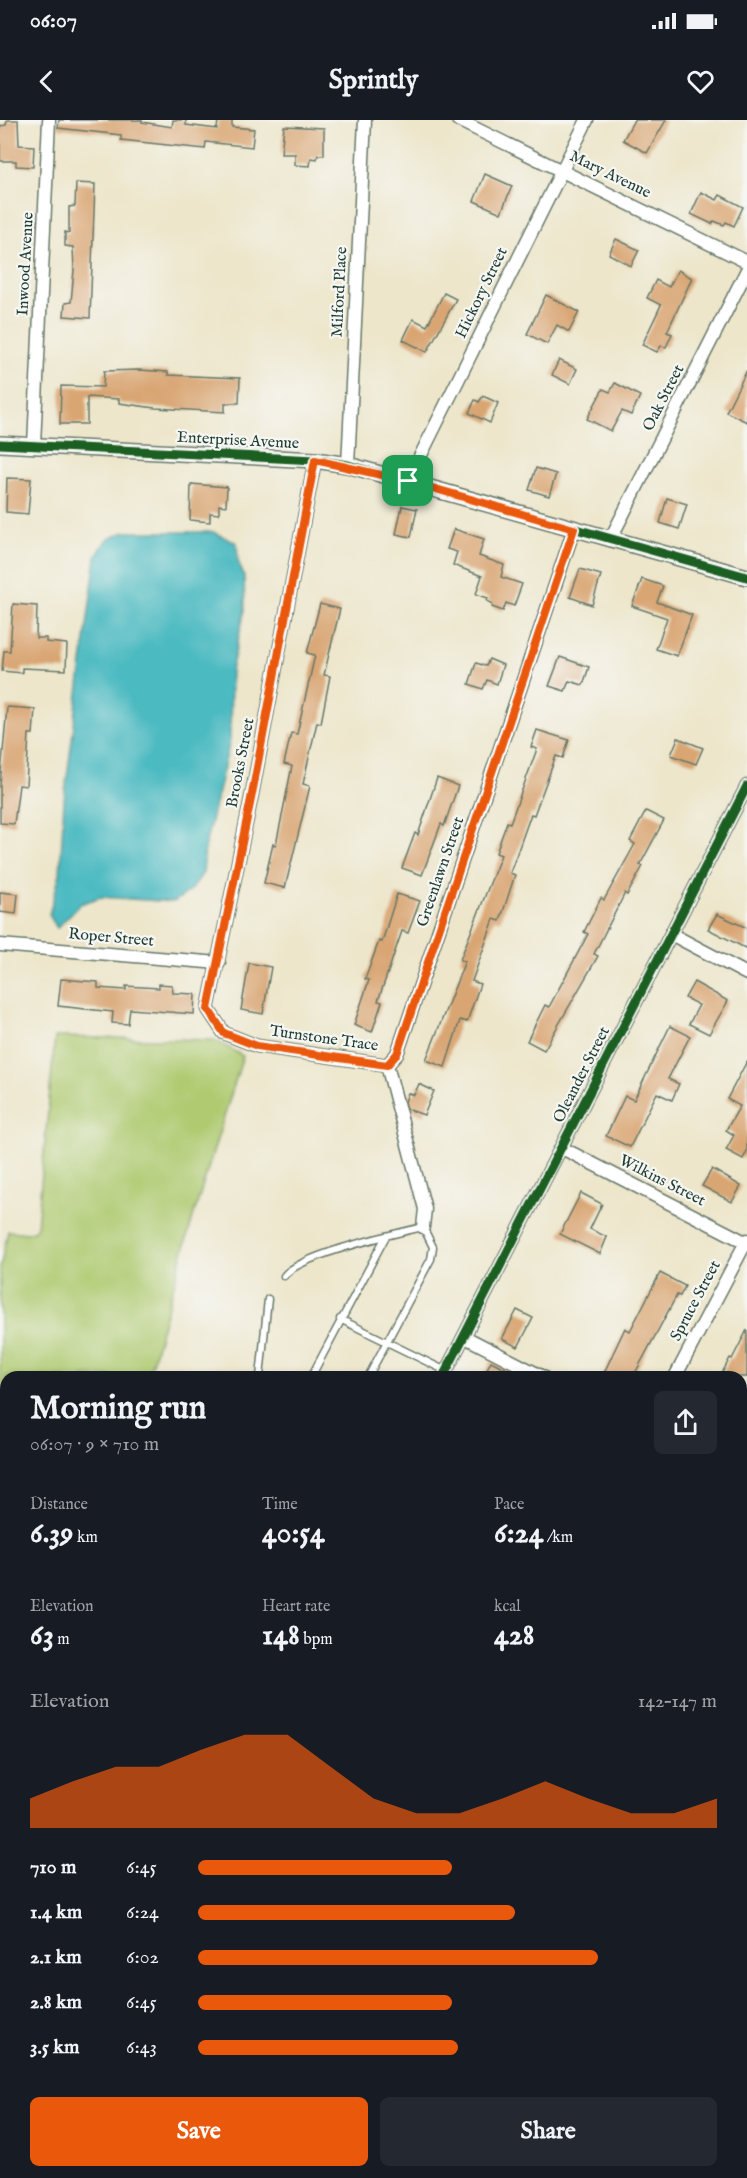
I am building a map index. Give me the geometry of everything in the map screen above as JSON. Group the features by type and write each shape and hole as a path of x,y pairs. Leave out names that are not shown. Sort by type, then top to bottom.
{"street":[{"name":"Inwood Avenue","path":"34,445 49,120"},
{"name":"Milford Place","path":"348,465 365,120"},
{"name":"Mary Avenue","path":"458,120 747,262"},
{"name":"Hickory Street","path":"408,481 587,120"},
{"name":"Oak Street","path":"610,540 747,270"},
{"name":"Enterprise Avenue","path":"0,444 315,460 348,465 747,577"},
{"name":"Brooks Street","path":"257,1046 224,1033 208,1009 219,963 315,460"},
{"name":"Greenlawn Street","path":"387,1065 397,1054 574,529"},
{"name":"Oleander Street","path":"447,1371 747,786"},
{"path":"671,934 747,974"},
{"name":"Roper Street","path":"0,945 219,963"},
{"name":"Turnstone Trace","path":"257,1046 387,1065"},
{"path":"387,1065 425,1209 423,1227"},
{"name":"Wilkins Street","path":"562,1148 746,1242"},
{"name":"Spruce Street","path":"678,1371 746,1242"},
{"path":"465,1336 532,1371"}],"lane":[{"path":"284,1276 296,1265 386,1236 423,1227 433,1247 431,1259 371,1371"},
{"path":"314,1371 386,1236"},
{"path":"261,1371 268,1299"},
{"path":"340,1319 388,1341 440,1371"}],"green space":[{"path":"55,1037 215,1040 243,1056 193,1217 150,1371 0,1371 0,1268 8,1231 28,1233 35,1230"}],"water":[{"path":"124,532 213,532 237,543 238,561 244,576 245,610 231,671 230,741 205,846 203,873 191,890 174,902 101,897 80,904 57,928 49,915 60,874 64,800 96,557 106,540"}],"building":[{"path":"7,120 18,120 19,145 34,146 33,167 16,166 16,161 0,161 0,126 6,125"},
{"path":"59,120 142,120 142,122 172,127 173,120 186,120 186,125 217,129 218,120 232,120 232,127 254,129 252,147 206,142 205,149 121,140 121,135 58,128"},
{"path":"634,120 666,120 647,153 623,140"},
{"path":"284,126 324,128 324,155 318,155 317,159 311,158 310,166 295,165 295,154 281,154"},
{"path":"485,174 512,186 501,213 474,201"},
{"path":"76,183 95,184 90,318 64,316 65,303 71,302 74,270 73,247 65,246 65,232 69,233 69,207 75,206"},
{"path":"701,192 717,200 720,195 743,207 734,226 726,222 724,225 714,221 712,224 691,214"},
{"path":"616,239 639,250 631,266 609,254"},
{"path":"678,270 692,278 667,332 672,334 666,347 661,346 657,352 642,345 661,305 647,298 656,280 669,287"},
{"path":"444,293 456,299 427,352 403,340 413,319 427,326"},
{"path":"546,295 579,312 569,332 557,325 547,344 527,334"},
{"path":"559,360 577,369 570,384 552,375"},
{"path":"747,370 747,422 726,412"},
{"path":"104,371 168,372 168,375 240,378 239,403 225,403 225,412 155,408 119,403 119,399 87,397 87,424 60,424 61,386 103,387"},
{"path":"615,383 640,396 631,415 622,411 611,431 587,419 603,389 610,392"},
{"path":"483,396 498,403 490,423 469,413 475,400 479,402"},
{"path":"536,468 556,474 549,496 529,490"},
{"path":"7,478 31,479 28,514 6,512"},
{"path":"191,484 227,487 226,506 219,505 219,514 210,513 210,522 190,520"},
{"path":"667,498 687,504 679,529 660,523"},
{"path":"402,506 417,509 411,537 396,534"},
{"path":"454,529 484,539 479,556 504,565 501,577 522,584 514,606 506,603 503,611 492,607 493,604 487,601 488,598 476,594 482,576 453,565 457,552 447,549"},
{"path":"580,569 601,575 592,605 570,597"},
{"path":"642,579 663,586 657,602 692,615 677,656 656,649 667,618 632,606"},
{"path":"13,604 37,606 36,638 46,638 46,642 67,644 66,670 22,668 22,673 2,671 4,651 10,651"},
{"path":"320,604 340,609 324,675 330,676 321,723 317,722 303,784 310,786 285,888 264,883 273,844 276,845 292,766 284,764 291,733 297,734 315,655 307,653"},
{"path":"560,657 589,667 583,685 569,681 565,691 549,686"},
{"path":"489,659 503,665 497,684 487,680 483,689 469,684 476,663 486,666"},
{"path":"7,707 35,709 33,734 29,734 26,786 19,785 14,824 0,823 0,785"},
{"path":"537,730 569,740 563,758 556,756 534,815 531,814 510,873 515,875 500,921 494,919 472,981 480,984 467,1022 460,1020 445,1067 426,1060 465,961 460,960 501,855 496,853 507,822 510,823 537,749 531,747"},
{"path":"678,738 703,748 696,764 671,755"},
{"path":"437,778 458,786 444,826 441,824 422,875 402,868 415,833 418,835"},
{"path":"646,811 664,820 640,865 643,866 627,895 625,893 594,954 598,956 544,1050 527,1041 545,1005 549,1007 588,934 584,932 601,898 604,900 635,844 630,841"},
{"path":"0,892 18,894 16,914 0,912"},
{"path":"397,894 420,901 408,933 402,931 378,1001 382,1002 372,1032 354,1025 369,980 365,979 379,941 382,942"},
{"path":"717,914 747,928 747,949 708,929"},
{"path":"249,963 271,967 263,1014 241,1010"},
{"path":"61,979 98,982 98,988 126,990 126,986 159,988 159,984 172,985 173,993 195,994 194,1014 130,1009 128,1024 112,1023 113,1012 58,1006"},
{"path":"694,982 728,1001 709,1034 689,1024 699,1005 685,998"},
{"path":"670,1026 690,1036 668,1079 679,1084 672,1100 657,1093 630,1147 606,1136 625,1096 634,1100"},
{"path":"747,1061 747,1151 743,1159 726,1150 734,1135 726,1130 740,1106 727,1099"},
{"path":"419,1084 434,1091 424,1115 407,1109 405,1102 408,1093 414,1095"},
{"path":"712,1169 741,1186 732,1202 702,1186"},
{"path":"581,1193 602,1204 590,1229 607,1237 600,1254 560,1234"},
{"path":"660,1273 685,1286 680,1296 677,1295 636,1371 605,1371 625,1328 630,1331"},
{"path":"517,1310 533,1318 518,1347 502,1339"},
{"path":"747,1330 747,1371 723,1371 730,1358 732,1359"},
{"path":"491,1361 510,1371 486,1371"}],"cycle path":[{"path":"0,444 315,460 348,465 747,577"},
{"path":"315,460 252,794 208,1009 224,1033 257,1046 387,1065"},
{"path":"446,1371 747,786"}],"route":[{"path":"315,460 348,465 408,481 574,529 397,1054 387,1065 257,1046 224,1033 208,1009 252,794 315,460"}]}
